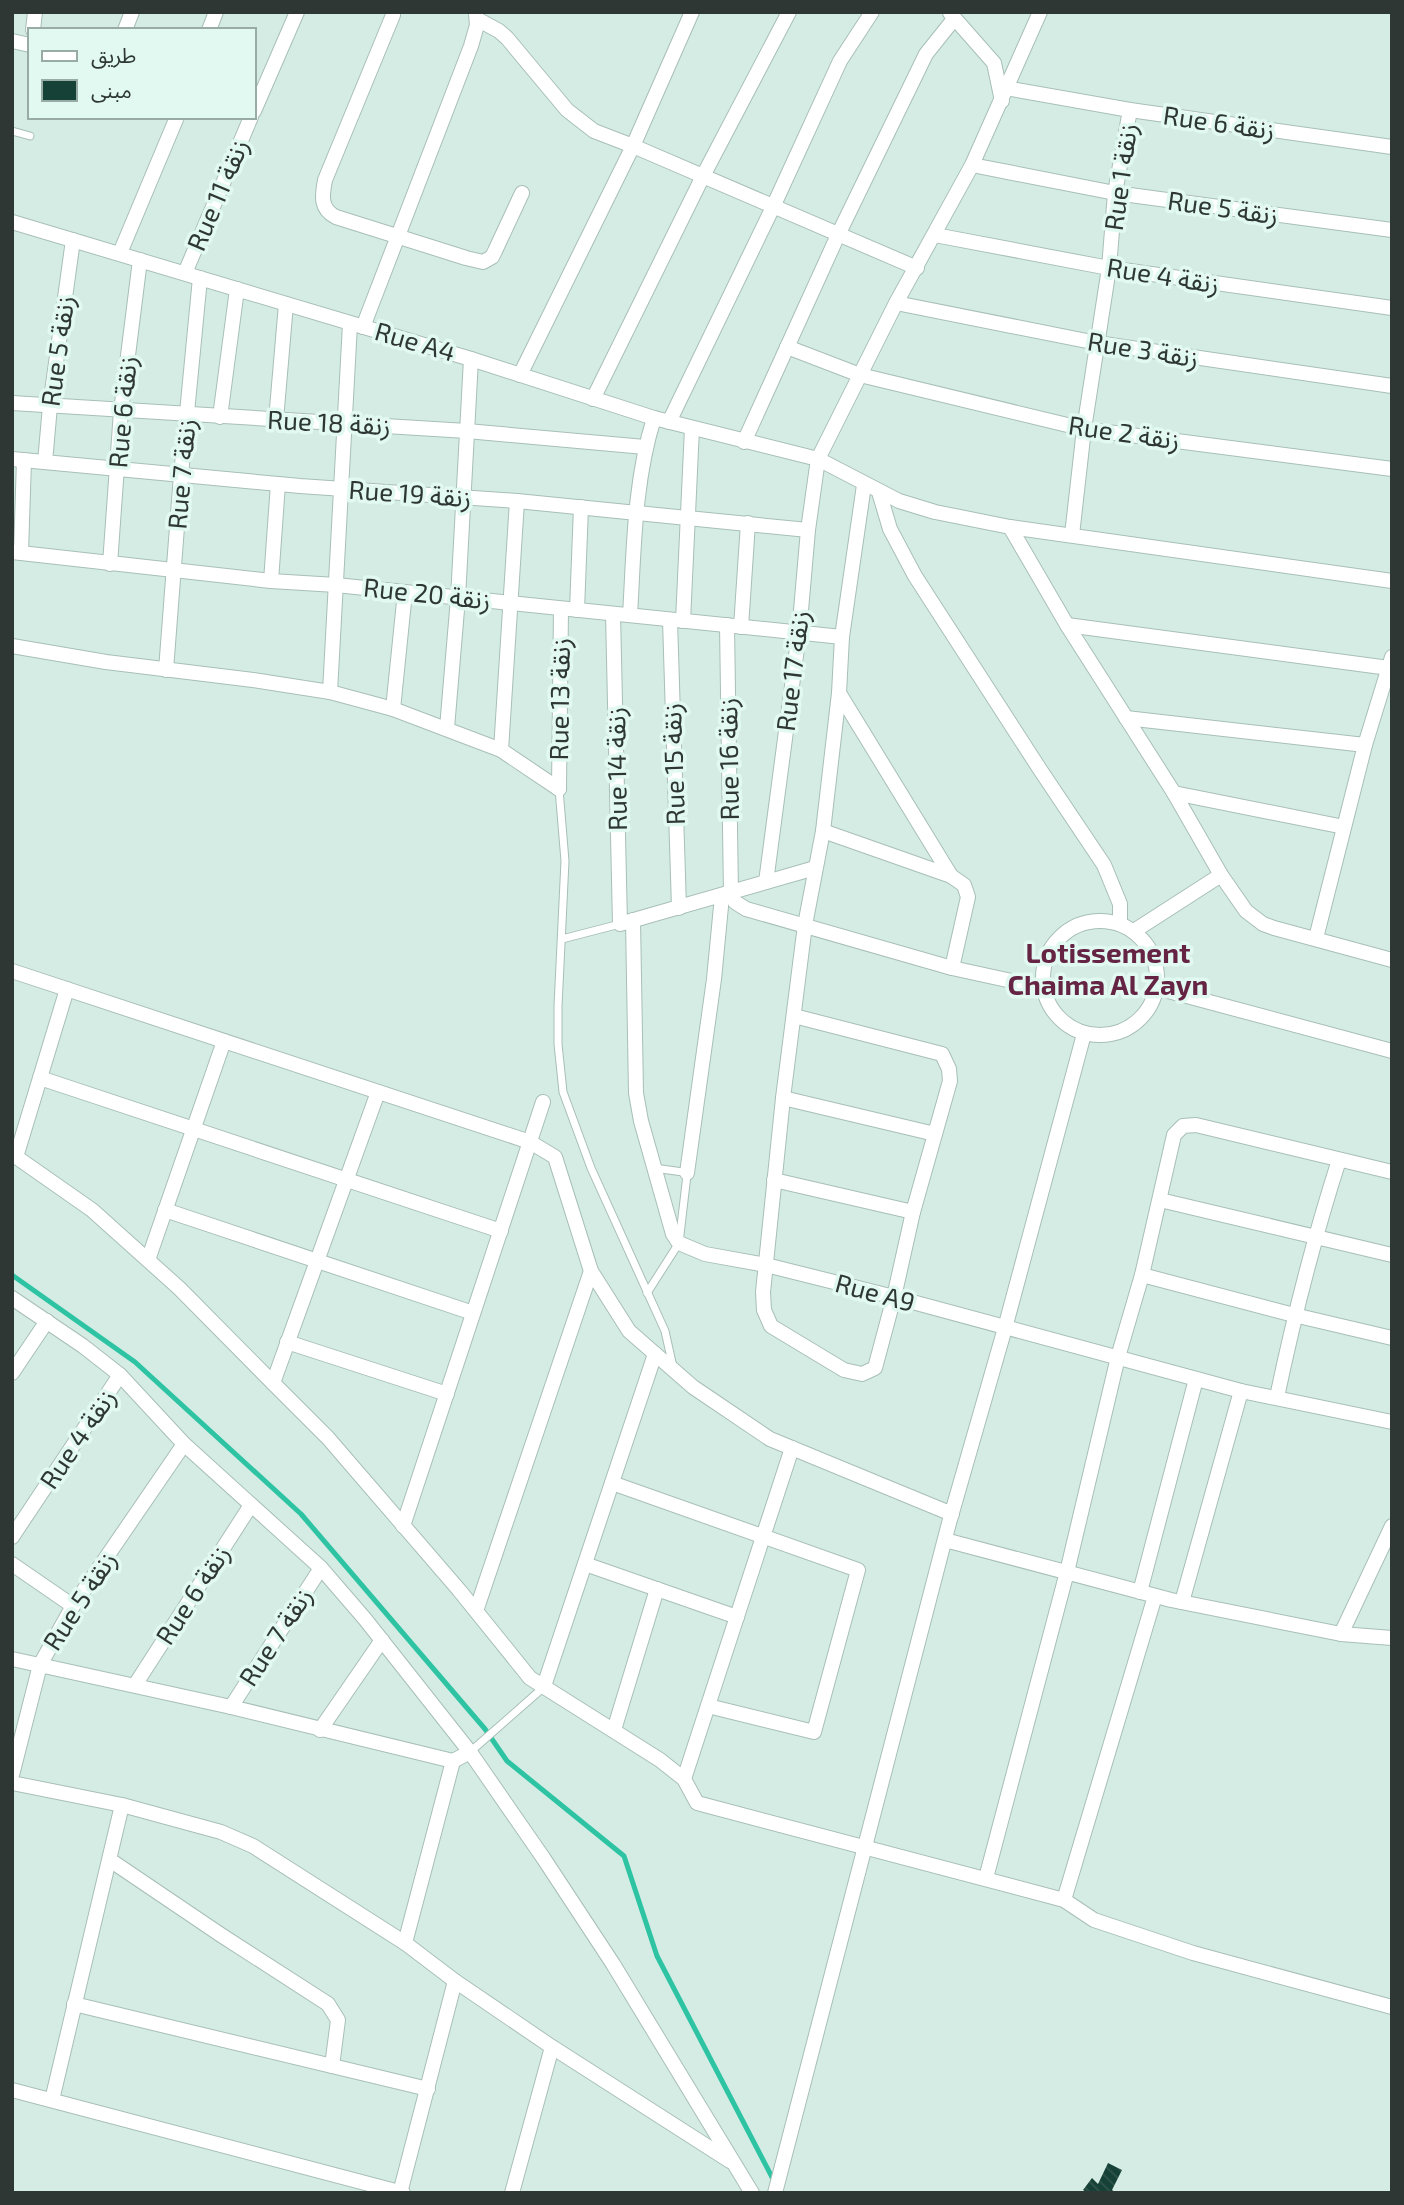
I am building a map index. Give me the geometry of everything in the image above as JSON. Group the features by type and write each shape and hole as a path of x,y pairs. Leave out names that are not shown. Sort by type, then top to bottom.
{"street":[{"name":"Rue 11 زنقة","path":"256,106 298,12"},
{"path":"520,376 634,146 692,12"},
{"path":"593,399 703,176 789,12"},
{"path":"669,422 840,61 872,12"},
{"name":"Rue 17 زنقة","path":"766,882 799,633 808,530 818,459 896,303 972,165 1040,12"},
{"path":"393,15 325,180 322,200 324,207 336,217 483,262 492,257 522,193"},
{"path":"476,16 507,38 567,110 594,131 917,268"},
{"path":"330,692 344,424 356,325 397,235 471,46 476,32 476,16"},
{"path":"744,442 838,235 926,54 952,16 994,63 1004,94"},
{"name":"Rue 6 زنقة","path":"1004,94 1392,147"},
{"name":"Rue 1 زنقة","path":"1072,534 1084,429 1109,268 1115,193 1130,110"},
{"path":"120,253 176,119"},
{"name":"Rue 11 زنقة","path":"185,273 250,119"},
{"name":"Rue 5 زنقة","path":"972,165 1115,193 1392,230"},
{"name":"Rue A4","path":"12,222 471,359 654,418 818,459 878,492 935,512 1010,527 1392,581"},
{"name":"Rue 4 زنقة","path":"935,235 1109,268 1392,308"},
{"name":"Rue 5 زنقة","path":"45,462 73,240"},
{"name":"Rue 6 زنقة","path":"110,564 121,411 140,260"},
{"name":"Rue 7 زنقة","path":"166,670 200,278"},
{"path":"220,417 237,289"},
{"name":"Rue 3 زنقة","path":"896,303 1097,343 1392,386"},
{"path":"276,420 286,304"},
{"name":"Rue 2 زنقة","path":"787,347 859,375 1084,429 1392,469"},
{"path":"447,728 458,598 471,359"},
{"name":"Rue 18 زنقة","path":"12,403 467,431 645,447"},
{"path":"630,615 636,513 645,447 654,418"},
{"name":"Rue 15 زنقة","path":"679,908 677,620 692,428"},
{"path":"17,552 18,459"},
{"name":"Rue 19 زنقة","path":"18,459 278,484 517,501 808,530"},
{"path":"271,581 278,484"},
{"path":"794,1016 942,1054 949,1069 950,1081 913,1212 875,1368 862,1374 844,1370 771,1326 766,1318 763,1302 783,1098 805,925 823,831 839,693 842,637 864,485"},
{"path":"878,492 890,528 915,576 1104,865 1120,904 1120,924"},
{"path":"501,750 517,501"},
{"name":"Rue 13 زنقة","path":"578,610 581,507"},
{"name":"Rue 16 زنقة","path":"687,1173 726,895 734,626 748,523"},
{"path":"1010,527 1067,625 1246,911 1263,924 1392,960"},
{"name":"Rue 20 زنقة","path":"17,552 271,581 336,585 842,637"},
{"path":"393,709 405,592"},
{"name":"Rue 13 زنقة","path":"559,789 561,609"},
{"name":"Rue 14 زنقة","path":"613,614 627,922"},
{"path":"1067,625 1390,663 1365,745 1316,938"},
{"path":"12,646 330,692 393,709 501,750 559,789"},
{"path":"839,693 951,876"},
{"path":"1126,718 1365,745"},
{"path":"1174,793 1344,827"},
{"path":"823,831 951,876 964,885 968,897 953,968"},
{"path":"679,1243 673,1234 654,1168 636,1093 627,922 815,869"},
{"path":"1134,931 1222,875"},
{"path":"726,895 746,909 953,968 1044,988"},
{"path":"1103,920 1134,931 1145,942 1158,972 1157,988 1151,1006 1139,1021 1122,1031 1104,1036 1084,1034 1070,1027 1058,1017 1044,988 1043,971 1048,954 1058,940 1071,929 1086,922 1103,920"},
{"path":"12,971 530,1142 555,1157 591,1271 629,1331 655,1354 693,1387 770,1438 951,1514"},
{"path":"1157,988 1392,1051"},
{"path":"68,989 14,1156 92,1210 148,1260 273,1383 327,1438 530,1678 660,1760 684,1779 697,1803 1064,1900 1094,1920 1193,1953 1392,2007"},
{"path":"775,2193 944,1540 1005,1328 1084,1034"},
{"path":"148,1260 224,1041"},
{"path":"40,1079 501,1231"},
{"path":"273,1383 378,1091"},
{"path":"783,1098 935,1134"},
{"path":"403,1526 543,1102"},
{"path":"986,1878 1067,1572 1118,1357 1142,1275 1174,1135 1189,1124 1392,1172"},
{"path":"1277,1397 1314,1237 1339,1160"},
{"path":"774,1180 913,1212"},
{"path":"1160,1200 1392,1255"},
{"path":"165,1210 474,1313"},
{"name":"Rue A9","path":"679,1243 705,1254 766,1265 894,1297 1241,1391 1392,1422"},
{"path":"476,1611 591,1271"},
{"path":"1142,1275 1392,1338"},
{"path":"12,1298 83,1346 120,1376 184,1444 321,1568 382,1640 470,1752 544,1859 613,1964 752,2193"},
{"path":"12,1373 47,1321"},
{"path":"287,1342 447,1394"},
{"path":"544,1686 655,1354"},
{"name":"Rue 4 زنقة","path":"12,1537 120,1376"},
{"path":"1140,1592 1196,1379"},
{"path":"1182,1602 1241,1391"},
{"name":"Rue 5 زنقة","path":"12,1776 40,1665 73,1605 184,1444"},
{"path":"684,1779 792,1448"},
{"path":"612,1483 858,1570 814,1732 708,1706"},
{"name":"Rue 6 زنقة","path":"135,1685 251,1505"},
{"path":"1341,1634 1392,1526"},
{"path":"944,1540 1182,1602 1341,1634 1392,1638"},
{"path":"12,1564 73,1605"},
{"path":"585,1564 737,1617"},
{"name":"Rue 7 زنقة","path":"231,1707 321,1568"},
{"path":"614,1730 657,1589"},
{"path":"1064,1900 1155,1596"},
{"path":"320,1730 382,1640"},
{"path":"12,1659 231,1707 453,1761 470,1752"},
{"path":"405,1943 453,1761"},
{"path":"12,1783 122,1805 236,1838 275,1859 405,1943 455,1981 552,2046 732,2162"},
{"path":"52,2100 122,1805"},
{"path":"110,1860 328,2004 338,2021 332,2066"},
{"path":"12,2090 401,2193 455,1981"},
{"path":"74,2004 428,2089"},
{"path":"512,2193 552,2046"}],"lane":[{"path":"12,131 30,136"},
{"path":"559,789 565,861 558,1044 563,1093 591,1168 666,1331 674,1370"},
{"path":"562,939 627,922"},
{"path":"647,1293 679,1243 687,1173 654,1168"},
{"path":"470,1752 544,1686"}],"building":[{"path":"1108,2163 1122,2170 1112,2190 1116,2193 1088,2193 1083,2190 1092,2178 1098,2184"}],"waterway":[{"path":"12,1275 135,1362 301,1514 485,1729 507,1761 624,1856 657,1956 774,2181"}],"district":[{"name":"Lotissement Chaima Al Zayn","path":"1108,969"}]}
